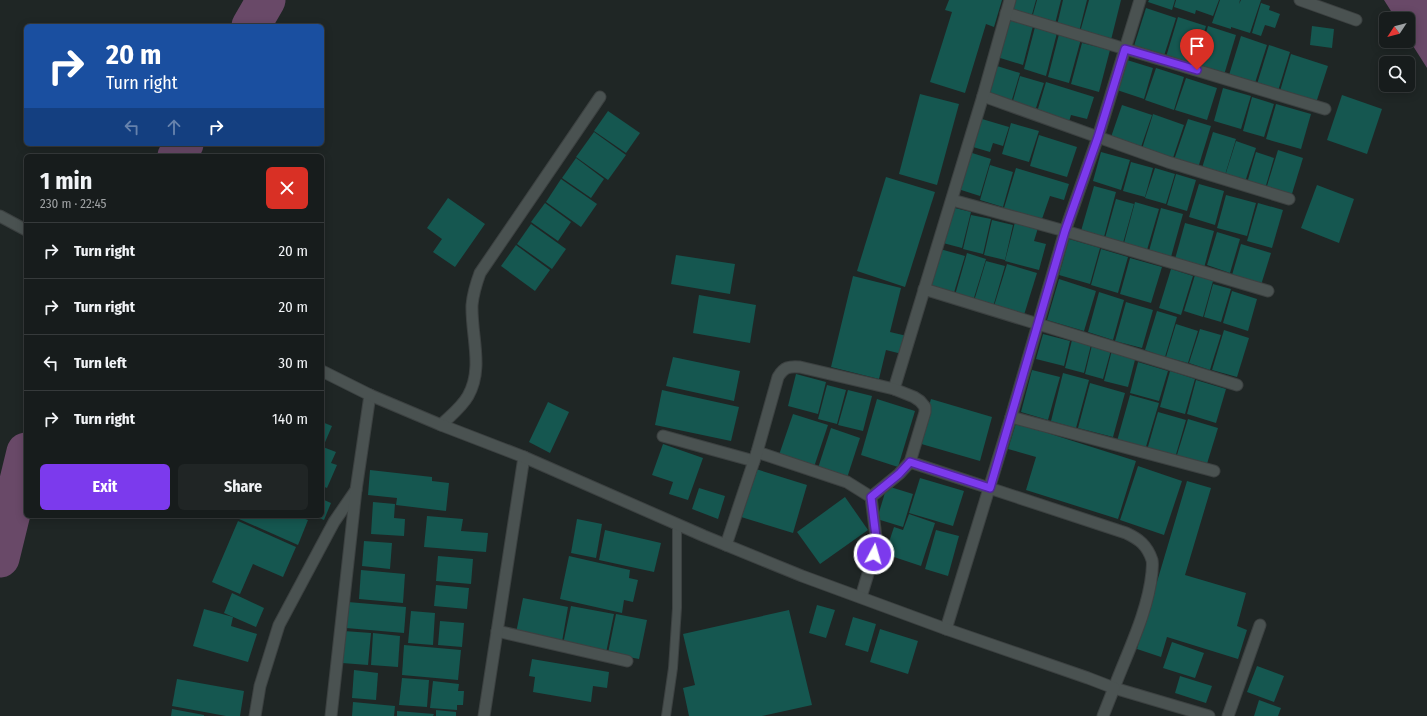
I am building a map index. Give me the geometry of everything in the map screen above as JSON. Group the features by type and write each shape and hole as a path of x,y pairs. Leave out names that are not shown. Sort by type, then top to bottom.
{"street":[{"path":"894,389 952,200 1010,0"},
{"path":"946,629 990,488 1065,231 1098,137 1140,0"},
{"path":"1300,0 1356,20"},
{"path":"1006,13 1325,109"},
{"path":"983,96 1168,162 1289,199"},
{"path":"441,425 460,407 468,396 476,374 472,307 473,291 480,273 600,97"},
{"path":"952,200 1065,231 1268,291"},
{"path":"0,216 24,229"},
{"path":"924,289 1237,385"},
{"path":"726,545 756,457 778,377 782,370 786,368 793,366 800,367 894,389 914,397 920,401 924,407 924,418 910,462 899,474 871,497"},
{"path":"324,372 441,425 524,457 676,524 802,576 946,629 1114,688 1209,716"},
{"path":"331,716 356,490 370,394"},
{"path":"1011,417 1214,471"},
{"path":"663,436 756,457 847,482 871,497"},
{"path":"484,716 524,457"},
{"path":"910,462 1126,532 1138,539 1146,547 1153,562 1150,587 1142,616 1103,716"},
{"path":"255,716 260,686 279,625 334,522 356,490"},
{"path":"861,597 874,554 876,537 871,497"},
{"path":"1228,716 1260,625"},
{"path":"497,631 627,661"}],"lane":[{"path":"666,716 673,668 677,608 676,524"}],"shaded area":[{"path":"1384,0 1427,0 1427,68 1414,48 1415,12 1392,12"}],"building":[{"path":"949,0 1002,0 994,27 986,24 965,93 930,82 952,12 945,10"},
{"path":"1014,0 1036,0 1031,18 1011,12"},
{"path":"1037,0 1061,0 1055,24 1032,18"},
{"path":"1063,0 1087,0 1079,32 1057,25"},
{"path":"1089,0 1121,0 1111,40 1080,32"},
{"path":"1149,0 1175,0 1172,10 1148,2"},
{"path":"1176,0 1219,0 1213,16 1196,10 1195,14 1174,7"},
{"path":"1220,0 1240,0 1239,4 1241,0 1261,0 1250,33 1212,23"},
{"path":"1261,3 1270,6 1269,10 1280,14 1275,28 1265,25 1261,36 1252,33"},
{"path":"1146,8 1176,18 1164,56 1134,46"},
{"path":"1178,17 1206,26 1194,65 1166,57"},
{"path":"1008,19 1033,26 1023,65 997,57"},
{"path":"1208,26 1236,35 1224,75 1196,66"},
{"path":"1312,26 1334,29 1332,48 1310,45"},
{"path":"1035,27 1057,33 1046,76 1024,69"},
{"path":"1059,34 1081,39 1069,83 1048,77"},
{"path":"1241,36 1267,45 1255,83 1229,75"},
{"path":"1082,43 1110,50 1099,92 1071,84"},
{"path":"1269,45 1290,52 1278,91 1257,84"},
{"path":"1291,54 1328,66 1316,103 1280,91"},
{"path":"1127,60 1153,68 1144,99 1117,90"},
{"path":"997,66 1020,73 1011,103 988,96"},
{"path":"1156,68 1184,77 1174,110 1145,100"},
{"path":"1020,76 1044,83 1035,111 1012,104"},
{"path":"1186,78 1217,88 1207,120 1175,110"},
{"path":"1046,82 1094,97 1087,119 1071,115 1069,122 1037,112"},
{"path":"1223,88 1251,96 1241,129 1214,121"},
{"path":"920,94 959,104 937,185 899,174"},
{"path":"1342,95 1382,109 1367,154 1327,140"},
{"path":"1252,97 1274,104 1264,137 1243,131"},
{"path":"1276,104 1311,114 1301,149 1266,139"},
{"path":"1122,105 1152,115 1141,147 1111,137"},
{"path":"608,111 640,133 626,153 594,131"},
{"path":"1153,114 1184,125 1173,158 1142,149"},
{"path":"982,119 1009,127 1003,146 993,143 990,152 973,147"},
{"path":"1188,119 1211,126 1198,168 1174,160"},
{"path":"1011,123 1039,131 1029,162 1002,154"},
{"path":"594,132 626,155 608,180 576,157"},
{"path":"1213,132 1236,139 1225,175 1202,168"},
{"path":"1039,135 1077,147 1067,177 1030,166"},
{"path":"1236,141 1256,148 1245,182 1225,176"},
{"path":"1278,150 1303,158 1291,197 1266,189"},
{"path":"969,152 991,159 980,196 958,189"},
{"path":"1101,152 1130,160 1121,190 1093,181"},
{"path":"1256,152 1274,158 1265,189 1247,183"},
{"path":"576,158 604,179 591,198 562,178"},
{"path":"1131,162 1153,168 1145,197 1123,191"},
{"path":"990,165 1013,172 1003,207 980,200"},
{"path":"1016,168 1069,184 1064,200 1050,196 1042,219 1004,208"},
{"path":"1155,168 1175,174 1166,204 1145,198"},
{"path":"1176,174 1196,180 1187,211 1167,205"},
{"path":"886,177 935,192 905,287 857,271"},
{"path":"561,179 597,204 581,227 546,202"},
{"path":"1199,184 1224,191 1215,225 1189,217"},
{"path":"1317,185 1354,199 1339,243 1301,228"},
{"path":"1094,186 1116,192 1104,237 1081,231"},
{"path":"1226,195 1256,203 1247,236 1217,228"},
{"path":"448,198 485,224 455,267 433,252 442,239 427,228"},
{"path":"1116,199 1134,204 1123,243 1105,238"},
{"path":"1135,202 1159,209 1147,250 1124,243"},
{"path":"545,203 571,222 558,241 531,222"},
{"path":"1258,203 1283,210 1272,248 1247,241"},
{"path":"951,207 971,212 962,248 943,243"},
{"path":"1161,208 1183,214 1171,257 1149,251"},
{"path":"971,215 991,219 983,254 963,249"},
{"path":"992,220 1013,225 1005,260 984,255"},
{"path":"1015,222 1038,228 1034,241 1046,244 1039,270 1005,261"},
{"path":"1185,223 1214,231 1204,268 1175,259"},
{"path":"531,224 566,249 552,269 517,244"},
{"path":"1217,232 1240,239 1230,273 1207,265"},
{"path":"1069,239 1100,248 1090,284 1059,275"},
{"path":"1241,244 1271,253 1261,285 1232,275"},
{"path":"516,245 550,270 535,291 501,266"},
{"path":"940,249 965,256 953,296 929,288"},
{"path":"1101,249 1128,257 1118,293 1091,285"},
{"path":"967,253 986,259 973,301 955,295"},
{"path":"676,255 735,264 730,294 671,284"},
{"path":"1130,258 1162,267 1151,303 1120,294"},
{"path":"986,261 1005,266 993,307 974,301"},
{"path":"1007,264 1037,273 1024,315 994,306"},
{"path":"1171,269 1193,276 1181,315 1159,308"},
{"path":"1195,275 1213,281 1203,317 1184,311"},
{"path":"853,276 901,288 890,332 907,336 902,354 886,350 879,379 831,367"},
{"path":"1059,279 1096,291 1084,331 1047,320"},
{"path":"1213,284 1231,289 1221,322 1204,317"},
{"path":"1232,291 1257,299 1248,331 1223,323"},
{"path":"1099,292 1124,300 1113,340 1088,332"},
{"path":"699,295 756,305 750,343 693,333"},
{"path":"1126,302 1153,310 1142,348 1115,341"},
{"path":"1157,311 1177,317 1165,357 1145,350"},
{"path":"1176,324 1198,331 1188,363 1166,357"},
{"path":"1200,329 1221,335 1210,370 1189,363"},
{"path":"1224,330 1249,338 1237,377 1212,370"},
{"path":"1043,334 1070,341 1064,366 1036,359"},
{"path":"1072,340 1091,345 1084,373 1065,368"},
{"path":"1092,345 1111,350 1103,379 1085,374"},
{"path":"1112,350 1136,356 1128,387 1104,381"},
{"path":"673,357 740,371 734,401 666,386"},
{"path":"1138,362 1168,371 1159,401 1130,393"},
{"path":"1032,370 1060,377 1048,420 1021,412"},
{"path":"1170,371 1195,379 1185,414 1160,407"},
{"path":"1063,373 1089,380 1076,428 1051,421"},
{"path":"796,374 826,382 818,414 788,406"},
{"path":"1196,380 1226,389 1216,423 1187,414"},
{"path":"1090,383 1125,393 1113,437 1078,428"},
{"path":"827,385 846,390 837,424 818,419"},
{"path":"662,390 739,407 731,441 655,425"},
{"path":"848,390 872,396 863,431 838,425"},
{"path":"1130,395 1159,403 1145,450 1117,441"},
{"path":"877,399 915,411 898,467 861,455"},
{"path":"931,399 992,417 980,461 918,443"},
{"path":"548,402 569,412 550,453 529,442"},
{"path":"1158,412 1186,420 1175,458 1147,450"},
{"path":"793,414 828,425 814,467 779,455"},
{"path":"1188,419 1218,428 1206,467 1176,458"},
{"path":"324,423 332,426 324,445"},
{"path":"1016,423 1136,461 1118,519 1026,490 1036,457 1008,449"},
{"path":"831,428 860,438 847,478 818,468"},
{"path":"663,444 703,458 688,500 669,494 673,482 652,475"},
{"path":"324,447 336,452 331,463 337,465 327,488 324,487"},
{"path":"1138,466 1182,481 1164,535 1120,520"},
{"path":"756,469 807,485 793,533 741,517"},
{"path":"370,470 432,477 432,481 449,483 446,511 396,505 397,498 368,495"},
{"path":"920,478 964,491 953,526 909,513"},
{"path":"1187,481 1211,488 1185,575 1246,593 1237,626 1247,630 1238,659 1167,637 1161,657 1137,649"},
{"path":"887,486 913,494 903,527 877,519"},
{"path":"699,488 725,496 718,519 692,509"},
{"path":"845,497 868,530 820,564 797,532"},
{"path":"324,500 331,503 324,520 320,518 324,518"},
{"path":"373,502 395,504 394,518 405,519 404,536 371,534"},
{"path":"909,514 935,523 921,566 885,554 894,527 903,530"},
{"path":"427,516 463,519 461,531 488,533 486,552 424,547"},
{"path":"303,518 308,520 298,545 239,519"},
{"path":"577,519 602,524 596,558 571,553"},
{"path":"238,521 296,547 283,577 253,564 240,594 212,582"},
{"path":"605,530 661,543 654,572 599,560"},
{"path":"936,530 959,536 948,576 925,569"},
{"path":"364,541 392,543 390,569 362,566"},
{"path":"438,556 473,559 471,584 436,581"},
{"path":"569,556 630,570 629,578 638,580 633,602 624,600 622,613 560,599"},
{"path":"361,570 405,574 403,603 359,599"},
{"path":"436,585 469,588 467,609 434,606"},
{"path":"232,593 264,608 256,627 224,613"},
{"path":"523,598 568,607 562,642 516,633"},
{"path":"348,602 406,607 404,633 346,628"},
{"path":"817,605 835,610 826,638 809,633"},
{"path":"571,606 614,614 606,653 563,644"},
{"path":"204,609 233,617 231,626 257,634 248,662 193,646"},
{"path":"789,610 812,705 762,716 689,716 683,688 695,685 683,634"},
{"path":"411,611 435,613 433,645 408,643"},
{"path":"616,614 647,620 639,659 608,653"},
{"path":"853,617 876,624 868,652 845,645"},
{"path":"440,621 464,623 462,647 438,645"},
{"path":"880,629 918,641 908,674 870,662"},
{"path":"344,631 371,633 368,665 342,663"},
{"path":"373,633 400,636 398,667 371,665"},
{"path":"1172,642 1204,653 1195,678 1163,668"},
{"path":"404,645 461,650 458,680 402,675"},
{"path":"532,659 609,672 607,688 593,686 591,702 533,692 535,677 529,676"},
{"path":"1257,666 1284,676 1274,702 1247,692"},
{"path":"354,670 378,673 376,700 352,698"},
{"path":"1180,676 1212,686 1206,703 1175,693"},
{"path":"402,678 429,680 427,707 399,705"},
{"path":"177,679 244,691 240,716 226,716 172,706"},
{"path":"433,681 459,684 458,691 464,691 463,705 457,705 457,710 430,708"},
{"path":"1259,700 1281,708 1278,716 1254,716"},
{"path":"353,702 395,706 394,716 352,716"},
{"path":"172,709 204,715 204,716 171,716"},
{"path":"436,710 456,712 456,716 436,716"},
{"path":"397,711 434,714 433,716 397,716"}],"waterway":[{"path":"252,24 266,0"},
{"path":"178,154 183,146"},
{"path":"0,558 24,460"}],"route":[{"path":"874,554 876,537 871,497 899,474 910,462 990,488 1065,231 1098,137 1125,49 1197,70"}]}
